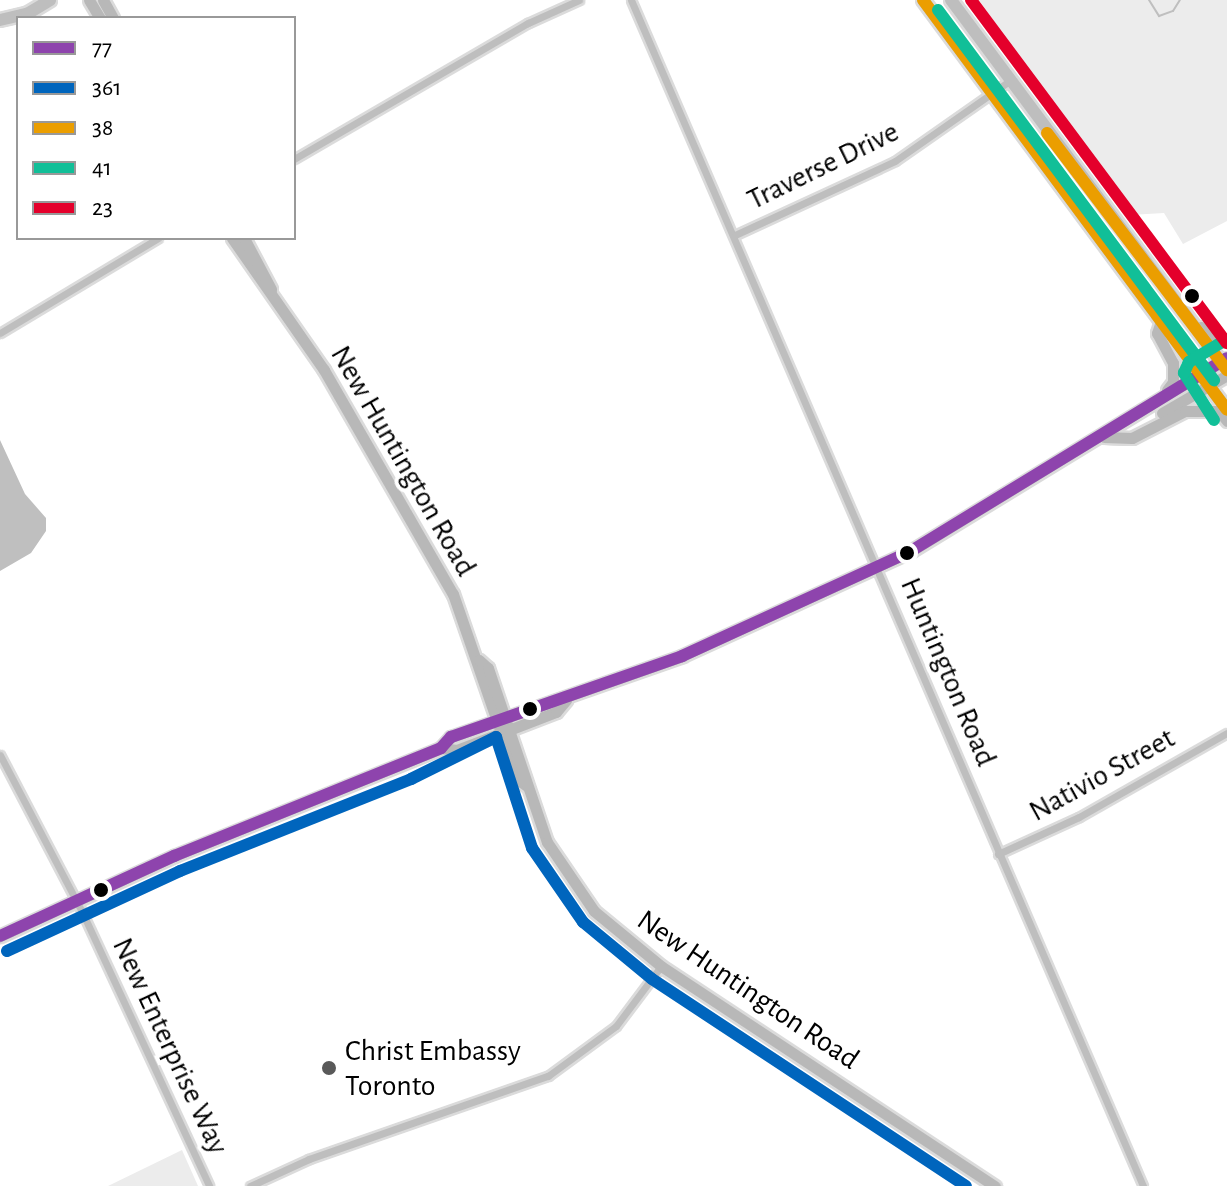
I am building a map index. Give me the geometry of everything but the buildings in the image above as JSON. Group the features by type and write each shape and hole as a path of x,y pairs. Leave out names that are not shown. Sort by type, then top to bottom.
{"main road":[{"path":"6,16 17,0"},
{"path":"6,16 27,14 50,0"},
{"path":"923,0 1227,410"},
{"path":"951,0 1008,82 1225,366"}],"street":[{"path":"296,158 528,23 579,0"},
{"name":"Huntington Road","path":"631,0 1143,1186"},
{"name":"Traverse Drive","path":"735,235 877,171 1008,82"},
{"path":"0,333 155,240"},
{"name":"New Huntington Road","path":"233,240 273,293"},
{"name":"New Huntington Road","path":"245,240 273,293 421,535 453,594 506,731 528,776 527,786 547,842 575,889 661,966 995,1186"},
{"path":"1183,310 1209,336 1227,340"},
{"path":"0,936 174,856 441,748 451,737 551,699 566,700 682,656 877,567 1104,437 1113,425 1173,382 1172,356 1157,333 1161,321"},
{"path":"1113,425 1200,374 1225,366"},
{"path":"1121,438 1209,386 1225,366"},
{"path":"1104,437 1132,438 1185,411 1219,411 1227,421"},
{"path":"441,748 457,750 556,712 566,700"},
{"name":"Nativio Street","path":"998,854 1079,817 1227,733"},
{"name":"New Enterprise Way","path":"0,755 76,901 209,1186"},
{"path":"250,1186 309,1159 548,1076 585,1053 616,1026 661,966"}],"shaded area":[{"path":"979,0 1227,0 1227,221 1183,244 1164,213 1130,215"},
{"path":"0,440 25,494 46,518 46,531 31,553 0,571"},
{"path":"182,1150 198,1186 108,1186"}],"waterway":[{"path":"1149,0 1159,16 1173,11 1180,0"}],"transit line":[{"name":"38","path":"923,0 1227,410"},
{"name":"23","path":"971,0 1227,343"},
{"name":"41","path":"938,10 1214,380"},
{"name":"38","path":"1047,133 1227,370"},
{"name":"41","path":"1214,420 1184,373 1189,362 1219,344"},
{"name":"77","path":"0,936 174,856 441,748 451,737 682,656 911,551 1227,358"},
{"name":"361","path":"7,951 180,871 411,779 496,737 532,848 583,922 652,979 966,1186"}],"place":[{"name":"Christ Embassy Toronto","path":"329,1068"}]}
